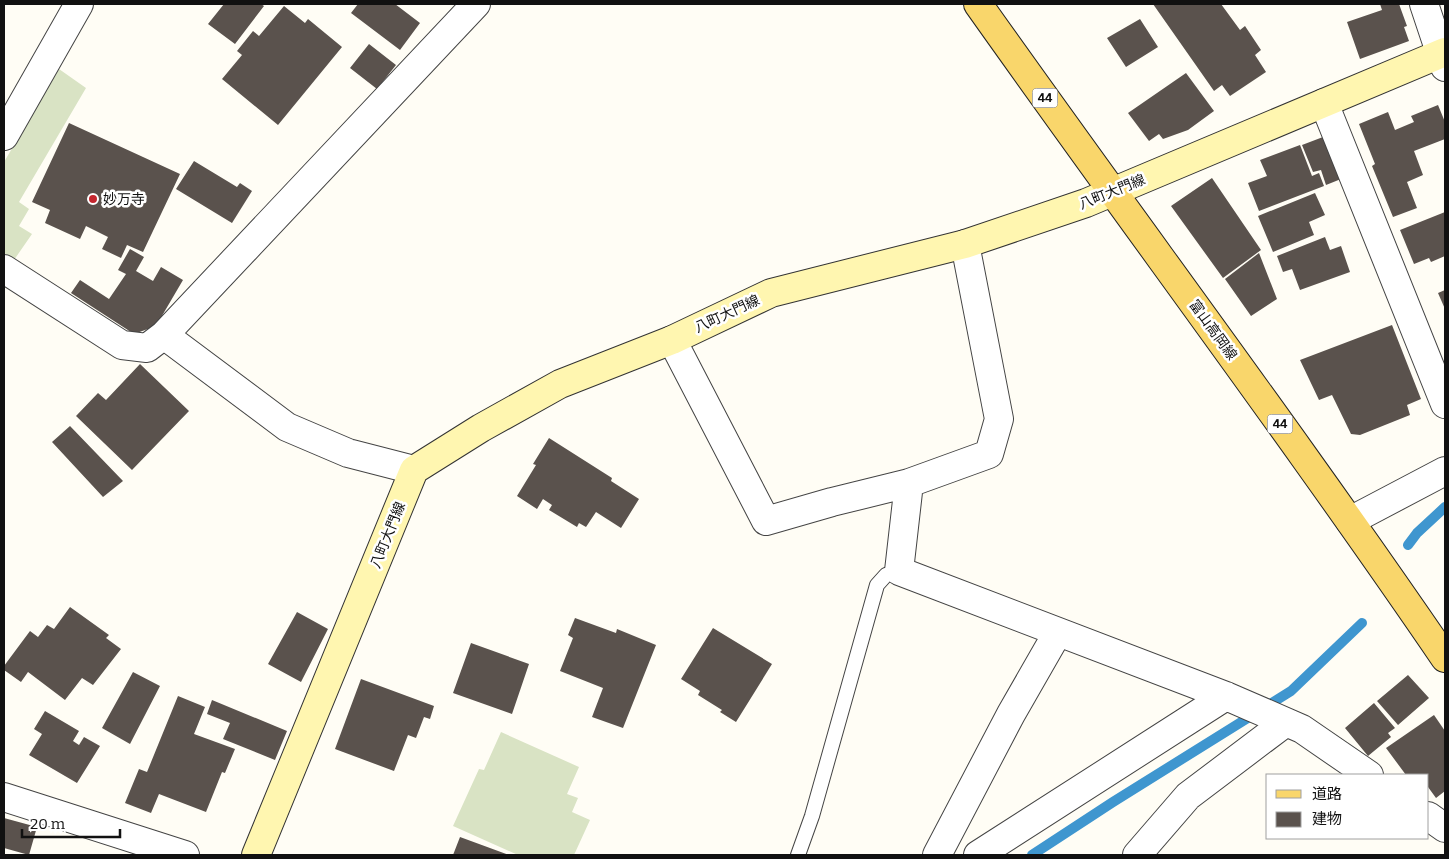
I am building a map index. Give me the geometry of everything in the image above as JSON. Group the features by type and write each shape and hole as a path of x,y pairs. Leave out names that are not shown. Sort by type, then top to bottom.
{"main road":[{"name":"富山高岡線","path":"978,4 1442,648"},
{"name":"八町大門線","path":"256,855 414,470 481,428 560,384 672,340 771,293 965,244 1086,203 1324,103 1444,58"}],"street":[{"path":"4,136 79,4"},
{"path":"4,269 122,345 147,348 164,335 476,4"},
{"path":"1424,4 1444,58"},
{"path":"1324,103 1445,404"},
{"path":"672,340 766,521 909,483 989,454 999,419 965,244"},
{"path":"164,335 287,427 348,452 414,470"},
{"path":"1350,520 1445,471"},
{"path":"909,483 899,571 1235,699 1302,729 1368,774"},
{"path":"937,855 1011,714 1058,632"},
{"path":"978,855 1235,699"},
{"path":"1137,855 1188,796 1281,719"},
{"path":"4,797 184,855"},
{"path":"1429,817 1445,828"}],"lane":[{"path":"798,855 812,816 877,585 886,575 899,571"}],"green space":[{"path":"59,69 86,88 19,202 29,209 19,226 32,234 14,260 4,253 4,162"},
{"path":"501,732 579,767 567,794 578,798 572,812 590,820 574,855 518,855 453,826 479,769 484,770"}],"building":[{"path":"224,4 261,4 264,6 235,44 208,24"},
{"path":"358,4 395,4 420,23 400,50 351,13"},
{"path":"1153,4 1221,4 1240,30 1245,26 1261,50 1255,55 1266,72 1230,96 1222,85 1214,91"},
{"path":"1380,4 1399,4 1407,26 1404,27 1409,41 1360,59 1347,22 1382,10"},
{"path":"284,6 305,23 308,19 342,47 278,125 222,79 242,55 237,51 253,31 259,36"},
{"path":"1140,19 1158,47 1126,67 1107,38"},
{"path":"369,44 396,65 377,89 350,68"},
{"path":"1186,73 1214,111 1188,130 1163,139 1159,134 1149,141 1128,113"},
{"path":"1438,105 1445,122 1445,139 1414,151 1423,175 1407,182 1417,208 1393,217 1372,166 1375,164 1359,124 1388,112 1395,130 1414,122 1411,116"},
{"name":"妙万寺","path":"69,123 180,174 143,252 127,245 121,258 102,249 108,237 86,226 80,239 45,223 50,210 32,202"},
{"path":"1323,137 1341,179 1326,185 1321,170 1313,172 1302,145"},
{"path":"1300,145 1312,176 1319,173 1324,186 1259,211 1248,183 1267,176 1260,160"},
{"path":"194,161 237,187 240,183 252,191 232,223 176,189"},
{"path":"1212,178 1261,250 1223,278 1171,206"},
{"path":"1315,193 1325,215 1309,222 1314,235 1273,252 1258,216"},
{"path":"1445,212 1445,256 1431,262 1429,258 1414,264 1400,230"},
{"path":"1325,237 1330,250 1341,246 1350,272 1300,290 1292,269 1283,272 1277,256"},
{"path":"130,249 144,257 136,271 153,281 161,267 183,280 156,326 134,334 71,293 80,280 109,299 126,274 118,270"},
{"path":"1259,253 1277,299 1251,316 1225,279"},
{"path":"1445,290 1445,309 1438,293"},
{"path":"1392,325 1421,399 1407,405 1410,415 1360,435 1351,434 1332,395 1319,400 1300,360"},
{"path":"140,364 189,411 132,470 76,416 98,393 106,400"},
{"path":"70,426 123,481 103,497 52,442"},
{"path":"549,438 612,478 611,481 639,499 621,528 596,512 586,527 579,523 577,527 549,510 552,505 543,499 537,509 517,496 536,465 533,464"},
{"path":"70,607 109,635 106,638 121,649 93,685 82,678 65,700 28,672 21,682 4,670 4,666 30,631 38,637 47,625 54,629"},
{"path":"297,612 328,629 301,682 268,664"},
{"path":"575,618 616,633 617,629 656,645 623,728 592,717 603,688 560,671 573,638 568,635"},
{"path":"713,628 772,664 736,722 720,712 722,710 698,695 700,691 681,679"},
{"path":"471,643 529,664 512,714 453,693"},
{"path":"133,672 160,686 130,744 102,728"},
{"path":"1408,675 1429,698 1398,725 1377,701"},
{"path":"361,679 434,706 430,719 424,717 416,738 408,735 394,771 335,749"},
{"path":"178,696 205,707 194,734 235,749 225,773 222,772 206,812 159,794 151,813 125,803 139,769 147,772"},
{"path":"212,700 287,731 275,760 223,739 230,723 207,714"},
{"path":"1374,703 1395,728 1388,733 1391,737 1368,756 1345,728"},
{"path":"45,711 79,731 73,741 79,745 84,737 100,746 77,783 29,755 42,734 34,729"},
{"path":"1434,715 1445,731 1445,791 1436,798 1429,788 1429,774 1405,774 1386,748"},
{"path":"4,818 37,827 29,855 4,848"},
{"path":"460,837 509,855 453,855"}],"waterway":[{"path":"1408,545 1417,533 1445,507"},
{"path":"1032,855 1291,691 1362,623"}],"place":[{"name":"妙万寺","path":"93,199"}]}
